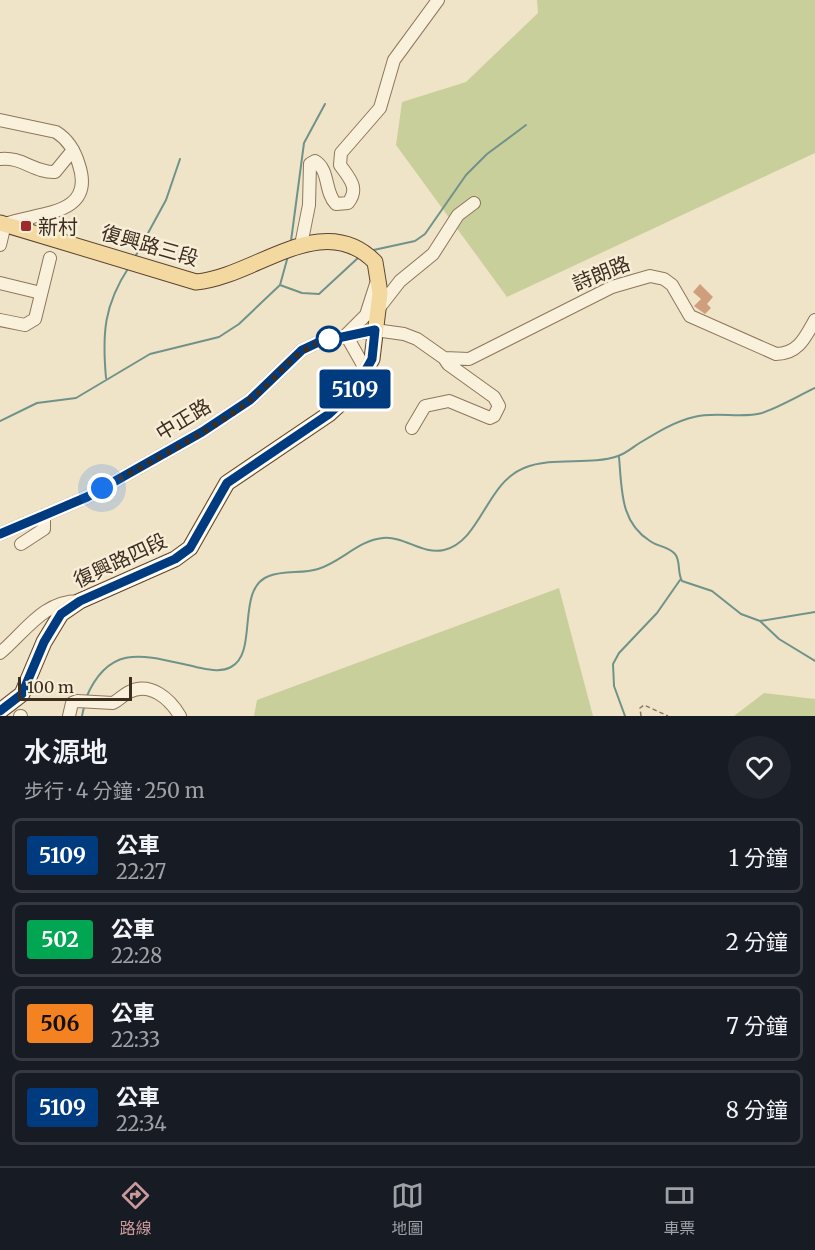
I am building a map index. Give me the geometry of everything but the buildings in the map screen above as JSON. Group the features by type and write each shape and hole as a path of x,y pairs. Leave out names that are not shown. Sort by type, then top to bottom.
{"main road":[{"name":"復興路三段","path":"2,224 196,282 227,275 301,245 341,241 362,250"},
{"name":"復興路四段","path":"0,711 22,694 53,626 61,614 80,601 175,559 190,548 227,483 329,414 354,391 367,372 372,359 378,309 378,274 375,262 362,250"}],"street":[{"path":"301,245 309,205 310,164 315,161 323,168 327,190 336,204 348,203 354,191 353,184 340,165 341,153 380,108 388,84 391,64 438,0"},
{"path":"0,120 56,132 64,136 73,150 83,175 80,192 74,202 56,212 2,224 0,245"},
{"path":"0,159 18,159 43,171 55,172 73,150"},
{"path":"378,309 391,289 433,254 458,215 474,203"},
{"path":"0,320 26,325 35,319 50,258"},
{"path":"367,372 346,335 366,315 378,274"},
{"name":"詩朗路","path":"444,358 469,359 506,338 538,325 612,287 650,276 664,279 672,285 690,315 776,354 787,354 797,349 815,320"},
{"path":"0,283 41,293"},
{"path":"375,330 410,336 444,358 448,364 494,398 499,406 495,416 490,418 449,401 443,401 425,406 412,428"},
{"name":"中正路","path":"0,534 87,497 202,432 250,400 302,350 346,335 375,330"},
{"path":"21,544 44,529 44,515"},
{"path":"0,653 46,610 66,601 80,601"},
{"path":"69,716 72,703 77,700 113,703 128,692 141,688 159,693 180,716"}],"path":[{"path":"641,716 640,708 644,705 668,716"}],"green space":[{"path":"537,0 815,0 815,153 507,297 396,145 402,102 466,82 538,13"},
{"path":"559,588 593,716 254,716 257,700"},
{"path":"764,693 815,699 815,716 734,716"}],"waterway":[{"path":"291,241 304,143 325,104"},
{"path":"369,251 415,241 425,234 466,175 487,154 526,125"},
{"path":"135,257 166,200 180,159"},
{"path":"280,285 288,256"},
{"path":"0,421 37,403 76,398 150,354 219,337 239,324 280,285 302,293 319,294 359,257"},
{"path":"106,378 104,347 107,320 114,294 129,267"},
{"path":"86,698 106,668 118,660 131,657 161,659 213,670 231,667 239,660 244,649 249,606 253,593 259,583 269,576 318,569 366,543 383,538 399,540 428,550 444,550 457,545 467,536 501,486 511,475 524,468 547,462 607,459 618,456 665,428 686,419 702,415 754,415 782,405 815,388"},
{"path":"619,457 622,493 628,515 640,533 653,543 675,554 682,581 712,591 741,614 760,621 779,639 815,661"},
{"path":"625,716 614,686 613,664 619,653 657,613 680,580"},
{"path":"760,621 815,612"},
{"path":"82,716 84,707"}],"bus line":[{"name":"5109","path":"0,534 87,497 202,432 250,400 302,350 319,342 375,330 372,359 367,372 354,391 329,414 299,436 227,483 190,548 175,559 80,601 61,614 44,642 22,694 0,711"}],"place":[{"name":"新村","path":"26,226"}],"route":[{"path":"102,488 202,432 250,400 302,350 332,338 329,339"}]}
